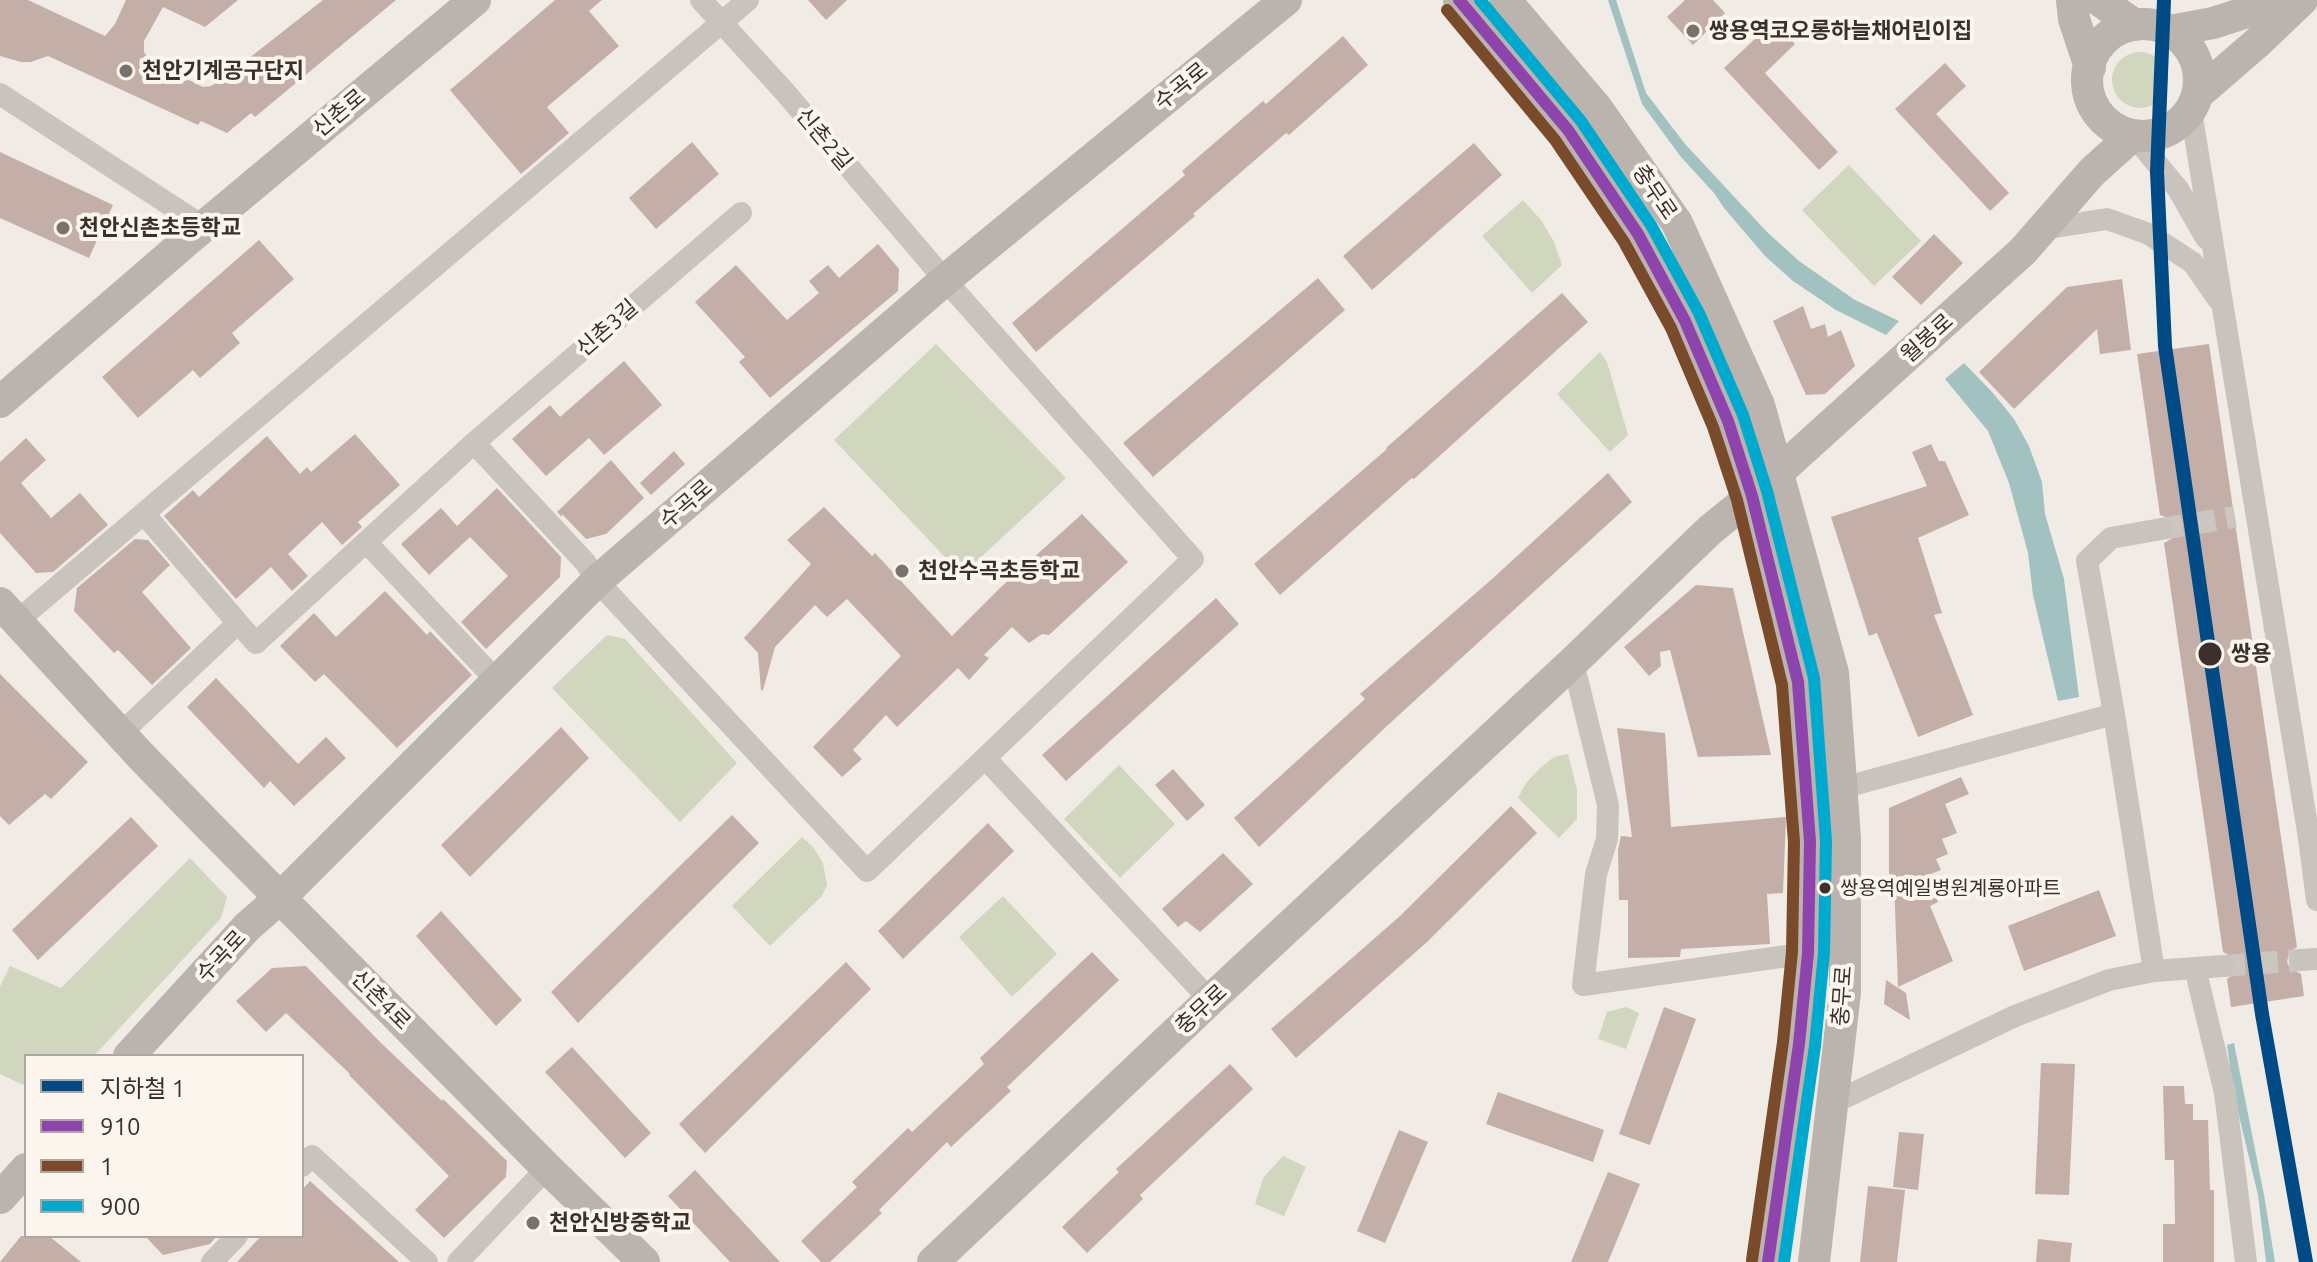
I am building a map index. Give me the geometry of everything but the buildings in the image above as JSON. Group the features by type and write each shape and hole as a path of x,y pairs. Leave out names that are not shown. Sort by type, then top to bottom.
{"street":[{"name":"신촌로","path":"0,402 475,0"},
{"name":"신촌2길","path":"701,0 1193,559 985,758"},
{"path":"9,612 144,514 748,0"},
{"name":"수곡로","path":"131,1054 247,927 280,898 597,581 945,280 1286,0"},
{"name":"충무로","path":"1459,0 1568,130 1638,234 1685,321 1728,421 1752,496 1798,682 1810,842 1808,953 1797,1058 1768,1262"},
{"name":"충무로","path":"1505,0 1596,107 1677,223 1759,405 1833,673 1845,838 1845,992 1814,1262"},
{"path":"2072,0 2074,19 2090,67"},
{"path":"2099,0 2135,25"},
{"path":"2170,31 2213,23 2244,13 2268,0"},
{"path":"2302,0 2194,103 2178,125 2161,134 2143,137 2124,134 2108,124 2100,116 2089,94 2087,75 2092,57 2102,42 2117,31 2135,25 2153,25 2170,31 2185,42 2195,57 2200,75 2194,103 2223,306 2245,515 2294,747 2317,900"},
{"path":"0,94 204,227"},
{"path":"2092,172 2100,116"},
{"path":"2133,135 2178,189 2213,250"},
{"name":"월봉로","path":"1752,496 2023,251 2092,172 2133,135"},
{"name":"신촌3길","path":"474,443 741,213"},
{"path":"2042,229 2107,219 2149,234 2193,263 2223,306"},
{"path":"144,514 256,643 474,443 585,562 597,581 867,871 985,758 1210,1000"},
{"name":"충무로","path":"933,1262 1710,530 1752,496"},
{"path":"2154,971 2087,561 2111,538 2161,529"},
{"path":"366,542 496,680"},
{"name":"신촌4로","path":"9,612 120,734 280,898 644,1262"},
{"path":"120,734 238,623"},
{"path":"1573,662 1608,805 1607,839 1596,874 1583,985 1808,953"},
{"path":"1842,788 2114,714"},
{"path":"1831,1104 2015,1016 2109,980 2154,971 2223,966"},
{"path":"2195,968 2225,1093 2246,1262"},
{"path":"304,1164 312,1156 427,1262"},
{"path":"458,1262 547,1168"},
{"path":"0,1198 24,1171"},
{"path":"212,1262 235,1238"}],"green space":[{"path":"2140,52 2160,60 2168,80 2160,100 2140,108 2120,100 2112,80 2120,60"},
{"path":"1849,165 1921,241 1874,286 1802,210"},
{"path":"1523,200 1541,220 1554,242 1562,265 1532,293 1482,236"},
{"path":"936,344 1066,478 962,575 834,440"},
{"path":"1600,352 1607,362 1628,435 1610,452 1557,394"},
{"path":"607,635 625,639 737,763 680,822 552,688"},
{"path":"1568,754 1577,790 1577,819 1559,838 1518,798 1526,783 1540,768 1554,757"},
{"path":"1119,765 1175,824 1120,878 1064,819"},
{"path":"802,837 823,863 827,885 822,896 770,946 732,906"},
{"path":"190,858 227,897 221,918 96,1054 24,1054 24,1085 0,1074 0,987 10,966 61,988"},
{"path":"1003,896 1057,954 1012,997 959,937"},
{"path":"1626,1007 1639,1013 1626,1049 1598,1039 1607,1012"},
{"path":"1283,1156 1306,1167 1284,1216 1255,1204 1263,1178"}],"water":[{"path":"1608,0 1616,0 1646,93 1685,144 1767,232 1799,261 1855,300 1899,321 1886,335 1836,310 1793,281 1765,256 1681,157 1642,104"},
{"path":"1964,363 2014,419 2029,446 2042,482 2045,514 2064,579 2079,697 2058,701 2033,595 2028,553 2009,483 1988,431 1945,379"},
{"path":"2234,1043 2275,1262 2266,1262 2258,1195 2234,1095 2227,1045"}],"tunnel":[{"path":"2161,529 2235,517"},
{"path":"2223,966 2301,960"}],"metro line":[{"name":"1","path":"2164,0 2157,172 2165,346 2262,1014 2306,1262"}],"transit line":[{"name":"910","path":"1459,0 1568,130 1638,234 1685,321 1728,421 1752,496 1798,682 1810,842 1808,953 1799,1044 1768,1262"},
{"name":"900","path":"1480,0 1581,121 1651,225 1699,313 1743,415 1767,491 1814,678 1826,841 1824,953 1815,1046 1784,1262"},
{"name":"1","path":"1447,10 1555,140 1624,242 1671,328 1713,427 1737,500 1782,685 1794,842 1792,952 1783,1042 1752,1260"}],"place":[{"name":"쌍용역코오롱하늘채어린이집","path":"1693,31"},
{"name":"천안기계공구단지","path":"126,71"},
{"name":"천안신촌초등학교","path":"63,228"},
{"name":"천안수곡초등학교","path":"902,571"},
{"name":"쌍용","path":"2210,654"},
{"name":"쌍용역예일병원계룡아파트","path":"1825,888"},
{"name":"천안신방중학교","path":"533,1223"}]}
